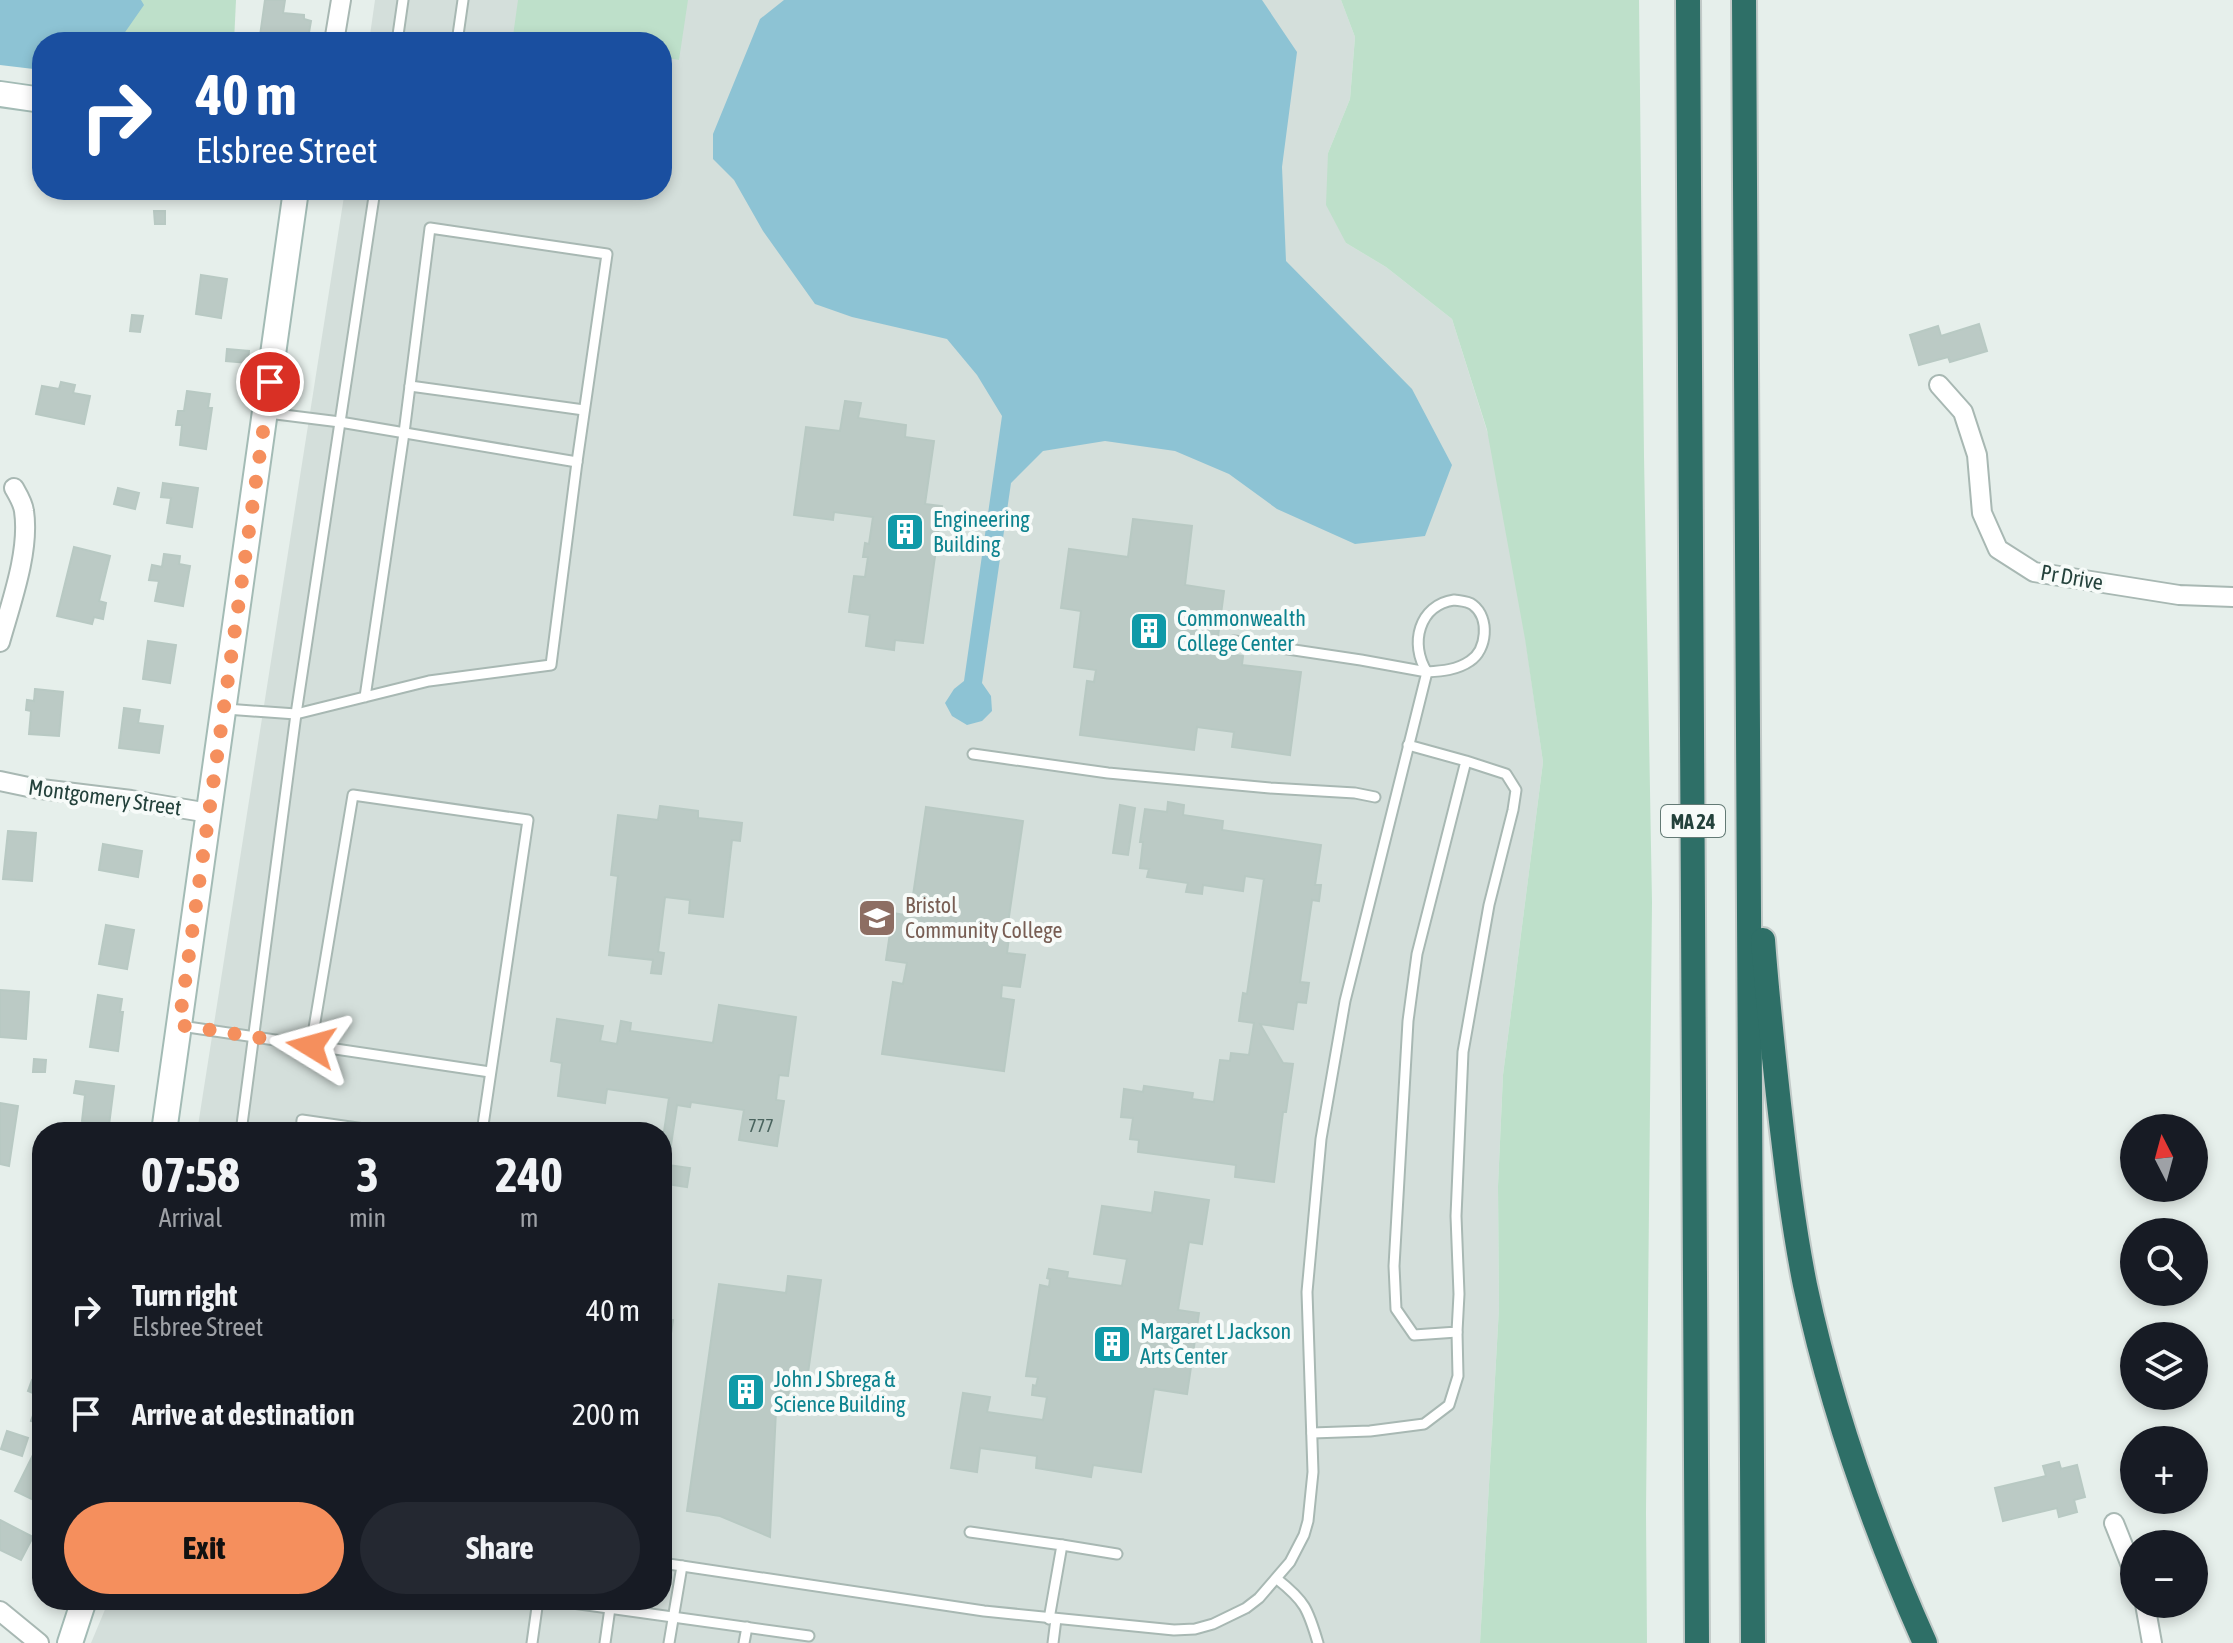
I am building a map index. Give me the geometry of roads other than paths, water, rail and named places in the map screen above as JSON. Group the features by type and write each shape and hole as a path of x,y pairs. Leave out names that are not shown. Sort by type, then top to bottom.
{"highway":[{"name":"MA 24","path":"1688,0 1697,1643"},
{"name":"MA 24","path":"1744,0 1753,1643"},
{"path":"1747,752 1779,1101 1805,1286 1850,1445 1884,1543 1925,1643"}],"street":[{"path":"336,32 341,0"},
{"path":"0,94 32,99"},
{"path":"165,1122 295,200"},
{"name":"Pr Drive","path":"1939,385 1963,412 1977,455 1982,513 1998,549 2034,572 2179,595 2233,597"},
{"path":"0,642 19,571 25,533 24,508 14,488"},
{"name":"Montgomery Street","path":"0,781 209,813"},
{"path":"2114,1523 2120,1538"},
{"path":"70,1643 81,1610"},
{"path":"0,1611 39,1643"},
{"path":"2148,1618 2152,1643"}],"lane":[{"path":"398,32 403,0"},
{"path":"458,32 463,0"},
{"path":"242,1122 296,714 373,200"},
{"path":"224,709 296,714 365,697 429,681 551,665 607,254 430,228 365,697"},
{"path":"410,386 584,410"},
{"path":"266,413 340,422 577,462"},
{"path":"1234,641 1427,672 1450,669 1469,662 1481,649 1485,633 1479,612 1472,605 1445,601 1426,614 1419,639 1422,665 1427,672"},
{"path":"672,1564 984,1611 1174,1630 1195,1629 1222,1620 1246,1608 1277,1579 1297,1549 1308,1521 1312,1491 1307,1292 1321,1139 1345,1001 1427,672"},
{"path":"1312,1433 1370,1431 1424,1424 1449,1405 1458,1376 1456,1216 1463,1052 1489,905 1516,790 1506,774 1465,765 1408,745"},
{"path":"973,754 1108,773 1375,797"},
{"path":"1457,1332 1414,1335 1396,1309 1394,1266 1408,1021 1417,954 1465,765"},
{"path":"311,1046 353,795 528,820 483,1122"},
{"path":"179,1025 490,1072"},
{"path":"970,1532 1117,1554"},
{"path":"1053,1643 1052,1619 1062,1545"},
{"path":"669,1643 682,1566"},
{"path":"1277,1579 1301,1598 1318,1643"},
{"path":"532,1643 537,1610"},
{"path":"605,1643 610,1610"},
{"path":"624,1610 809,1636"},
{"path":"744,1643 747,1627"}],"water":[{"path":"0,0 141,0 144,5 125,32 32,32 32,69 0,65"},
{"path":"784,0 1262,0 1297,52 1282,167 1286,261 1412,389 1452,465 1425,536 1355,544 1277,509 1229,474 1175,451 1105,441 1043,451 1011,483 982,683 991,696 992,711 982,721 967,725 952,716 945,703 964,681 1002,416 977,375 947,339 852,317 815,304 763,231 734,180 713,159 713,134 760,19"}],"place":[{"name":"Engineering Building","path":"905,532"},
{"name":"Commonwealth College Center","path":"1149,631"},
{"name":"Bristol Community College","path":"877,918"},
{"name":"Margaret L Jackson Arts Center","path":"1112,1344"},
{"name":"John J Sbrega & Science Building","path":"746,1392"}]}
